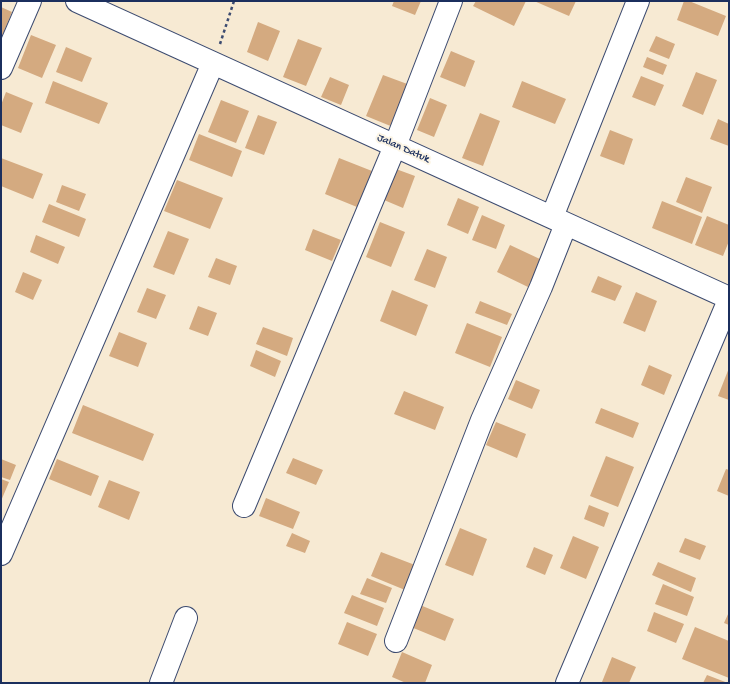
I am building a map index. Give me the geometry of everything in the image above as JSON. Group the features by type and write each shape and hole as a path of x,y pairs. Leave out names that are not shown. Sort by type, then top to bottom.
{"street":[{"path":"1,68 30,1"},
{"name":"Jalan Datuk","path":"77,1 729,299"},
{"path":"244,506 395,146 451,1"},
{"path":"396,642 482,420 541,287 559,220 638,1"},
{"path":"1,554 213,63"},
{"path":"567,683 729,299"},
{"path":"161,683 186,618"}],"path":[{"path":"213,63 234,1"}],"building":[{"path":"394,1 421,1 415,15 392,6"},
{"path":"476,1 526,1 514,26 473,6"},
{"path":"534,1 576,1 569,16"},
{"path":"684,1 689,1 726,16 718,36 677,20"},
{"path":"1,7 12,12 1,39"},
{"path":"258,22 280,31 268,61 247,52"},
{"path":"31,35 56,45 42,78 18,68"},
{"path":"656,36 675,44 669,59 649,51"},
{"path":"298,39 322,48 306,86 283,77"},
{"path":"66,47 92,58 82,82 56,72"},
{"path":"451,51 475,61 465,87 440,77"},
{"path":"647,57 667,65 663,75 643,67"},
{"path":"696,72 717,80 703,115 682,106"},
{"path":"383,75 410,85 393,127 366,116"},
{"path":"641,76 664,85 655,106 632,97"},
{"path":"330,77 349,85 341,105 321,97"},
{"path":"53,81 108,103 99,124 45,103"},
{"path":"522,81 566,99 555,124 512,107"},
{"path":"6,92 33,103 21,133 1,125 1,105"},
{"path":"430,98 447,105 434,137 417,130"},
{"path":"221,100 249,111 236,143 208,132"},
{"path":"480,113 500,121 483,166 462,158"},
{"path":"258,115 277,122 264,155 245,148"},
{"path":"718,119 729,124 729,146 710,139"},
{"path":"610,130 633,139 624,165 600,156"},
{"path":"199,134 242,151 232,177 189,160"},
{"path":"1,158 43,174 33,199 1,186"},
{"path":"339,158 372,171 357,207 325,194"},
{"path":"396,169 415,176 403,208 384,200"},
{"path":"686,177 712,187 702,213 676,202"},
{"path":"177,180 223,198 210,229 164,211"},
{"path":"62,185 86,194 79,211 56,202"},
{"path":"458,198 479,207 468,234 447,225"},
{"path":"662,201 702,217 692,244 652,228"},
{"path":"49,204 86,219 79,237 42,222"},
{"path":"482,215 505,225 496,249 472,240"},
{"path":"707,216 729,225 729,241 723,256 695,245"},
{"path":"380,222 405,232 391,267 366,257"},
{"path":"313,229 341,240 332,261 305,250"},
{"path":"168,231 189,239 174,275 153,267"},
{"path":"36,235 65,247 58,264 30,252"},
{"path":"510,245 542,260 528,287 497,272"},
{"path":"427,249 447,257 435,288 414,280"},
{"path":"216,258 237,266 230,285 208,277"},
{"path":"23,272 42,280 33,300 15,292"},
{"path":"598,276 622,286 615,301 591,292"},
{"path":"147,288 166,295 156,319 137,312"},
{"path":"392,290 428,305 416,336 380,321"},
{"path":"636,292 657,301 645,332 623,323"},
{"path":"480,301 512,314 507,325 475,313"},
{"path":"198,306 217,313 208,336 189,329"},
{"path":"467,323 502,337 490,367 455,353"},
{"path":"263,327 293,338 287,356 256,344"},
{"path":"119,332 147,343 138,367 109,356"},
{"path":"256,350 281,361 275,377 250,366"},
{"path":"649,365 672,375 664,395 641,385"},
{"path":"729,368 729,400 718,396"},
{"path":"516,380 540,390 532,409 508,399"},
{"path":"404,391 444,407 435,430 394,414"},
{"path":"83,405 154,434 143,461 72,433"},
{"path":"601,408 639,423 633,438 595,423"},
{"path":"496,422 526,434 517,458 486,445"},
{"path":"606,456 634,467 618,507 590,496"},
{"path":"293,458 323,470 316,485 286,473"},
{"path":"1,459 16,465 10,480 1,477"},
{"path":"57,459 99,476 91,496 49,479"},
{"path":"726,469 729,470 729,496 717,491"},
{"path":"1,479 9,482 1,501"},
{"path":"109,480 140,492 129,520 98,507"},
{"path":"266,498 300,512 293,529 259,516"},
{"path":"589,505 609,513 604,527 584,519"},
{"path":"460,528 487,539 473,576 445,565"},
{"path":"292,533 310,541 305,553 286,546"},
{"path":"573,536 599,547 586,579 560,568"},
{"path":"685,538 706,546 700,560 679,552"},
{"path":"534,547 553,555 545,575 526,567"},
{"path":"381,552 415,565 405,590 371,576"},
{"path":"658,562 696,578 691,592 652,575"},
{"path":"367,578 392,588 386,603 360,594"},
{"path":"663,584 694,597 687,616 655,604"},
{"path":"352,595 384,608 377,626 344,613"},
{"path":"420,605 454,619 445,641 411,627"},
{"path":"654,612 684,624 676,643 647,631"},
{"path":"729,612 729,625 724,623"},
{"path":"347,622 377,634 368,656 338,644"},
{"path":"695,627 729,641 729,678 682,659"},
{"path":"402,652 432,665 425,683 406,683 392,677"},
{"path":"612,657 636,667 629,683 602,682"},
{"path":"707,675 728,683 703,683"}]}
